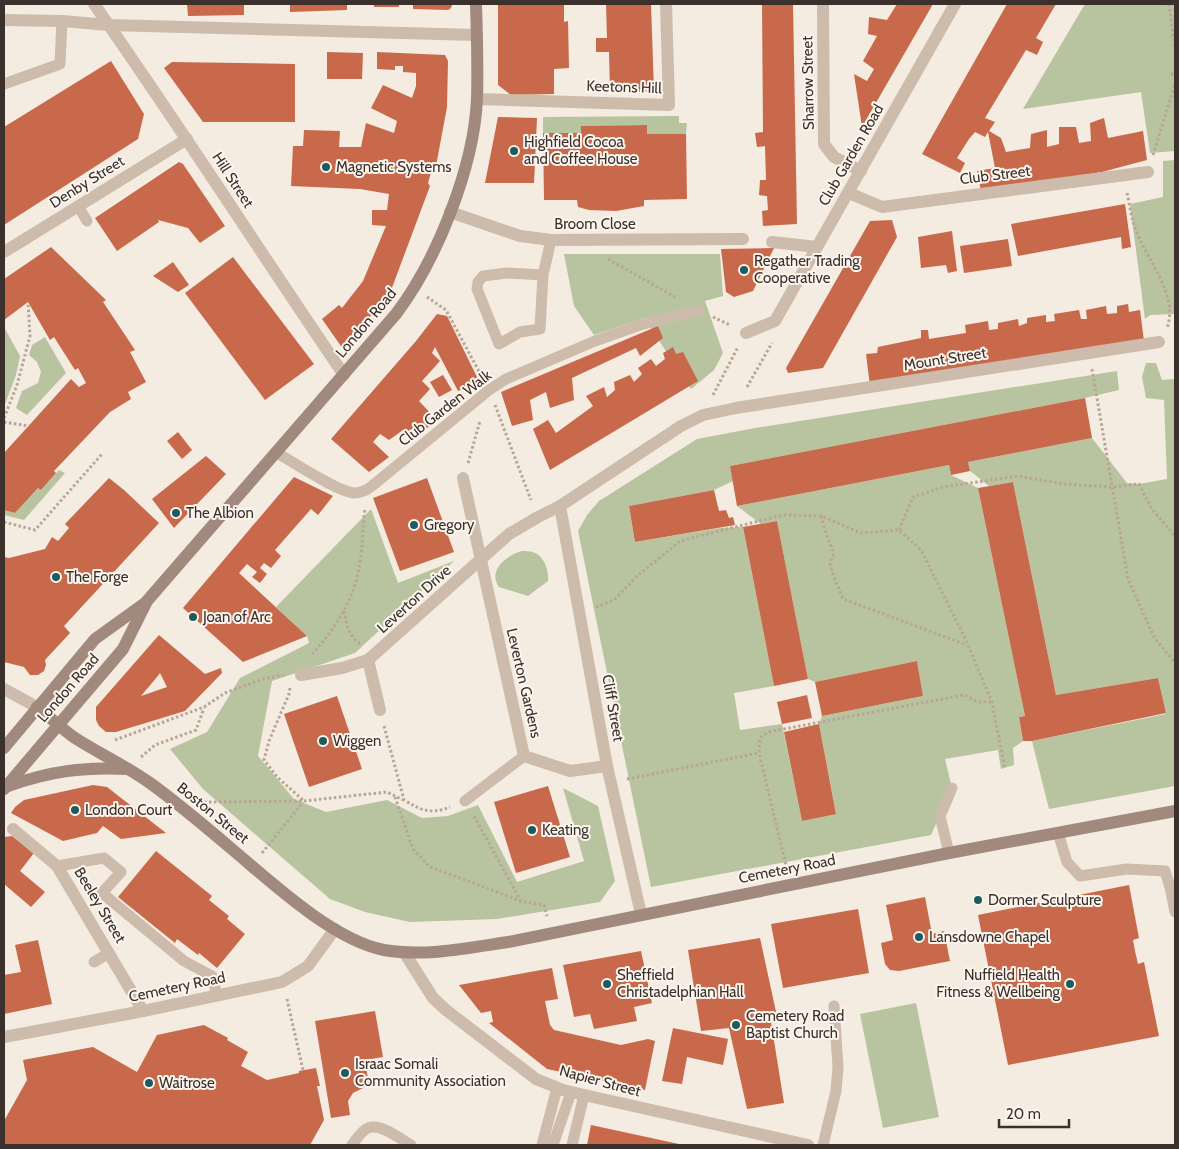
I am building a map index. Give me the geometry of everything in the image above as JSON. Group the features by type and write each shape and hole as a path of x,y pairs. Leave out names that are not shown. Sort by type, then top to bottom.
{"main road":[{"name":"London Road","path":"4,748 95,639 147,601 344,375 396,314 415,288 436,247 450,212 468,153 477,100 476,4"},
{"name":"London Road","path":"5,788 123,649 147,601"},
{"name":"Boston Street","path":"37,707 74,737 129,769 335,930 370,946 383,950 404,952"},
{"path":"5,788 30,778 74,769 129,769"},
{"name":"Cemetery Road","path":"404,952 440,952 554,933 949,853 1175,811"}],"street":[{"name":"Hill Street","path":"94,4 187,139 344,375"},
{"name":"Keetons Hill","path":"477,100 669,105 666,4"},
{"name":"Sharrow Street","path":"823,4 824,144 834,157 861,171"},
{"name":"Club Garden Road","path":"775,321 954,4"},
{"path":"4,20 62,21 109,25 477,35"},
{"name":"Denby Street","path":"4,252 187,139"},
{"name":"Club Street","path":"849,193 882,206 1148,172"},
{"name":"Broom Close","path":"450,212 520,236 551,240 743,239"},
{"path":"772,242 817,247"},
{"path":"746,333 775,321"},
{"name":"Mount Street","path":"736,408 1159,342"},
{"path":"480,562 509,534 560,506 680,426 703,415 736,408"},
{"name":"Leverton Gardens","path":"463,478 524,756 570,771 606,766"},
{"name":"Cliff Street","path":"560,506 606,766 641,914"},
{"name":"Leverton Drive","path":"296,675 342,668 372,657 480,562"},
{"path":"372,657 380,710"},
{"name":"Boston Street","path":"4,689 37,707"},
{"name":"Beeley Street","path":"12,829 58,866 143,1011"},
{"name":"Cemetery Road","path":"4,1037 282,982 308,966 335,930"},
{"name":"Napier Street","path":"404,952 433,998 536,1079 571,1092 785,1143 808,1145"}],"lane":[{"path":"4,84 60,64 62,21"},
{"path":"78,206 88,221"},
{"path":"543,275 507,273 483,276 478,282 477,289 499,344 520,332 540,329 543,275 551,240"},
{"name":"Club Garden Walk","path":"368,488 489,390 506,379 595,340 640,325 699,310"},
{"path":"277,453 340,489 356,493 368,488"},
{"path":"465,801 524,756"},
{"path":"949,853 940,816 952,788"},
{"path":"1058,833 1067,862 1080,876 1127,869 1164,872 1170,887 1175,912"},
{"path":"58,866 104,858 121,872 102,893 184,961 212,976 217,996"},
{"path":"94,962 109,953"},
{"path":"823,1145 836,1091 838,1067 834,1006"},
{"path":"542,1145 557,1088"},
{"path":"553,1145 571,1092"},
{"path":"572,1145 584,1095"},
{"path":"352,1145 368,1128 375,1127 411,1145"}],"path":[{"path":"1169,4 1175,48"},
{"path":"1148,172 1175,84"},
{"path":"1124,175 1135,230 1146,252 1163,278 1170,295 1171,320"},
{"path":"4,418 17,385 30,336 28,302"},
{"path":"736,408 773,341 775,321"},
{"path":"1089,354 1128,579 1154,637 1175,663"},
{"path":"463,478 489,390"},
{"path":"4,422 29,426"},
{"path":"4,522 35,530 102,454"},
{"path":"899,530 913,497 943,487 1018,476 1063,484 1112,487 1139,484 1151,508 1175,536"},
{"path":"307,660 328,637 344,610 358,574 368,488"},
{"path":"579,613 614,600 636,577 680,542 783,515 821,516 861,533 899,530 921,550 968,645 992,702 1005,769"},
{"path":"821,516 834,553 830,564 843,599 968,645"},
{"path":"344,610 348,631 354,640 372,657"},
{"path":"94,748 204,707 225,693 263,679 296,675 269,741 264,760 277,777 304,801"},
{"path":"791,885 759,753 760,738 768,732 964,695 978,702 992,702"},
{"path":"129,769 155,745 196,730 204,707"},
{"path":"380,710 404,800"},
{"path":"610,782 759,753"},
{"path":"173,802 304,801 387,792 423,811 444,809 465,801 521,901"},
{"path":"395,796 413,848 430,868 521,901 544,906 554,933"},
{"path":"251,866 304,801"},
{"path":"282,982 304,1070"}],"green space":[{"path":"1085,4 1175,4 1175,151 1150,153 1141,92 1023,109"},
{"path":"679,116 679,123 687,123 686,134 647,134 646,125 581,126 581,133 543,133 543,117"},
{"path":"1175,160 1175,314 1150,315 1145,319 1130,204 1163,197 1163,161"},
{"path":"564,254 720,254 723,296 705,301 723,353 714,370 691,389 644,318 594,335 574,306"},
{"path":"4,327 20,356 16,375 4,407"},
{"path":"45,337 66,373 27,415 16,408 22,391 38,383 41,372 37,362 29,355 32,345"},
{"path":"1146,363 1156,363 1162,380 1175,379 1175,786 1049,809 1032,741 1166,714 1158,678 1056,695 1013,482 989,486 970,471 968,462 1092,438 1127,483 1139,484 1167,479 1164,400 1146,398 1142,377"},
{"path":"1117,371 1119,390 730,466 733,481 714,490 629,506 635,542 720,528 743,527 774,686 734,693 740,730 782,724 802,821 836,813 819,724 822,716 923,696 917,661 815,682 808,679 777,521 761,524 737,506 949,465 951,475 978,488 1025,716 1019,717 1023,741 1013,748 1014,765 1001,769 998,750 945,759 952,788 931,835 651,887 578,531 587,515 599,501 697,439 755,428"},
{"path":"59,470 65,473 24,520 4,515 4,510 15,513 38,488 41,490"},
{"path":"371,509 398,583 454,561 355,653 272,681 258,756 294,799 326,812 387,800 422,818 448,816 478,805 517,882 584,861 563,788 598,806 615,881 600,902 497,919 410,922 365,912 330,899 203,789 170,749 207,732 240,678 309,643 307,636 276,607"},
{"path":"522,551 538,555 544,561 548,573 548,581 528,596 499,587 495,575 500,564 510,556"},
{"path":"916,1003 939,1117 883,1128 860,1014"}],"building":[{"path":"187,4 244,4 244,15 188,16"},
{"path":"290,4 347,4 347,10 290,12"},
{"path":"374,4 399,4 399,7 374,7"},
{"path":"413,4 452,5 448,10 413,9"},
{"path":"498,4 564,5 564,22 568,21 569,68 554,69 554,94 511,95 498,85"},
{"path":"606,4 651,4 654,91 610,93 609,52 596,52 596,38 607,38"},
{"path":"762,4 793,4 797,224 763,226 762,211 768,210 767,196 759,195 760,180 766,180 765,146 757,147 755,133 763,132"},
{"path":"897,4 933,4 862,127 854,74 867,81 874,69 863,61 877,36 868,34 869,17 887,20"},
{"path":"1007,4 1056,4 1036,38 1043,42 1037,55 1026,50 985,118 995,122 989,131 1001,138 1006,152 1030,148 1031,134 1047,130 1047,147 1059,144 1059,127 1076,127 1079,143 1091,141 1090,123 1104,118 1108,138 1143,131 1147,160 1102,172 981,191 977,171 995,168 988,132 985,137 975,132 969,139 957,158 965,163 960,173 922,154"},
{"path":"327,52 363,53 362,79 327,79"},
{"path":"377,52 445,55 448,61 447,107 436,166 432,169 428,183 430,186 390,293 343,349 322,319 339,305 342,308 363,281 386,226 372,225 372,210 387,210 389,194 360,189 291,186 293,146 303,146 304,130 340,131 339,147 361,147 366,123 394,133 397,121 371,108 383,85 412,98 416,86 416,73 403,72 403,66 395,66 395,70 377,69"},
{"path":"111,61 144,114 138,139 4,225 4,127"},
{"path":"172,62 295,64 295,122 203,122 164,68"},
{"name":"Highfield Cocoa and Coffee House","path":"498,117 537,118 534,183 485,183"},
{"path":"647,125 647,134 686,134 687,199 644,200 644,206 616,211 589,210 578,207 577,200 544,200 543,133 581,133 581,126"},
{"path":"179,162 183,164 225,226 200,243 188,228 158,220 159,222 117,251 95,218"},
{"path":"1125,204 1131,247 1122,249 1121,237 1018,256 1011,224"},
{"path":"892,220 897,237 823,368 788,373 786,368 870,221"},
{"path":"952,231 957,271 948,273 946,265 921,268 918,237"},
{"path":"1008,239 1012,266 964,273 960,246"},
{"path":"51,247 106,300 103,302 135,350 130,352 146,382 128,392 131,399 110,412 54,471 56,473 41,490 38,488 15,513 4,510 4,453 71,379 79,387 86,383 78,368 75,370 54,337 50,340 28,302 4,320 4,279"},
{"name":"Regather Trading Cooperative","path":"774,248 753,291 734,297 726,292 721,249"},
{"path":"233,257 314,364 265,400 185,293"},
{"path":"173,262 189,285 178,292 153,276"},
{"path":"1128,304 1129,312 1140,310 1144,341 870,386 866,354 877,353 878,347 921,338 921,330 928,330 929,339 966,333 965,325 988,321 989,330 998,329 998,323 1018,319 1019,326 1027,323 1027,318 1046,315 1046,322 1055,321 1054,314 1079,310 1081,319 1087,319 1086,310 1106,306 1107,314 1117,313 1117,306"},
{"path":"437,314 447,316 479,381 458,391 435,347 432,353 440,361 422,381 430,389 419,401 437,420 413,439 403,430 389,440 380,434 373,442 389,457 369,472 331,439"},
{"path":"658,326 663,338 640,356 636,348 572,378 574,400 550,408 546,392 530,400 533,420 512,426 501,392"},
{"path":"673,347 676,354 683,352 698,381 550,470 533,429 548,420 556,433 593,406 586,396 604,387 607,397 615,390 614,382 630,375 634,382 642,374 638,368 651,359 656,366 665,359 663,353"},
{"path":"443,375 452,390 439,397 430,382"},
{"path":"1085,398 1092,438 968,462 970,471 951,475 949,465 737,506 730,466"},
{"path":"178,432 192,450 182,459 167,441"},
{"name":"The Albion","path":"206,456 226,474 174,528 152,499"},
{"path":"294,477 333,496 318,515 311,509 275,550 281,556 271,568 264,563 260,568 267,574 260,583 252,577 257,572 247,564 239,573 307,636 243,662 183,608"},
{"name":"The Forge","path":"109,478 159,523 64,626 70,633 45,660 44,671 38,675 30,675 24,667 4,662 4,557 9,558 45,549 52,537 58,541 69,528 65,524"},
{"name":"Gregory","path":"427,478 454,552 400,571 373,498"},
{"path":"1013,482 1056,695 1158,678 1166,713 1032,741 1023,741 1019,717 1025,716 978,488"},
{"path":"714,490 719,511 726,510 729,518 733,517 735,525 635,542 629,506"},
{"path":"777,521 808,679 774,686 743,527"},
{"path":"159,635 205,674 221,668 222,673 185,711 116,732 106,732 99,726 96,720 96,707","holes":["160,673 167,687 141,696"]},
{"path":"917,661 923,696 822,716 815,682"},
{"path":"807,695 812,718 782,724 777,702"},
{"name":"Wiggen","path":"337,696 362,769 309,787 284,714"},
{"path":"819,724 836,814 802,821 784,732"},
{"name":"London Court","path":"93,785 107,787 166,833 121,839 103,826 97,833 63,841 11,813 24,800"},
{"name":"Keating","path":"548,786 570,857 516,873 494,802"},
{"path":"12,836 34,853 20,871 45,892 31,907 4,884 4,837"},
{"path":"156,851 212,896 209,900 229,916 227,919 245,934 217,968 199,953 198,955 177,939 175,943 118,897"},
{"name":"Nuffield Health Fitness & Wellbeing","path":"1129,885 1139,938 1133,940 1135,951 1138,964 1144,962 1159,1036 1008,1065 978,915"},
{"name":"Lansdowne Chapel","path":"925,897 932,934 944,931 950,961 899,971 890,970 885,964 881,943 893,940 886,905"},
{"path":"858,909 869,973 783,988 771,924"},
{"name":"Cemetery Road Baptist Church","path":"760,938 778,1021 771,1022 784,1103 747,1109 729,1028 701,1031 688,950"},
{"path":"38,940 52,1004 4,1014 4,975 21,972 15,945"},
{"name":"Sheffield Christadelphian Hall","path":"641,951 652,1003 634,1007 637,1021 594,1029 590,1014 574,1017 563,965"},
{"path":"552,968 558,999 545,1001 550,1025 554,1030 621,1045 648,1039 655,1041 645,1090 547,1069 489,1023 493,1022 491,1011 481,1013 459,985"},
{"name":"Israac Somali Community Association","path":"375,1011 383,1057 365,1060 369,1085 353,1093 348,1101 350,1115 331,1118 315,1021"},
{"name":"Waitrose","path":"204,1025 248,1052 241,1066 267,1080 316,1068 320,1086 317,1086 324,1120 310,1145 4,1145 4,1121 27,1080 23,1060 93,1047 137,1072 157,1035"},
{"path":"673,1028 728,1039 723,1065 687,1057 682,1084 662,1081"},
{"path":"591,1125 679,1144 679,1145 587,1145"}],"place":[{"name":"Highfield Cocoa and Coffee House","path":"514,151"},
{"name":"Magnetic Systems","path":"326,167"},
{"name":"Regather Trading Cooperative","path":"744,270"},
{"name":"The Albion","path":"176,513"},
{"name":"Gregory","path":"414,525"},
{"name":"The Forge","path":"56,577"},
{"name":"Joan of Arc","path":"193,617"},
{"name":"Wiggen","path":"323,741"},
{"name":"London Court","path":"75,810"},
{"name":"Keating","path":"532,830"},
{"name":"Dormer Sculpture","path":"978,900"},
{"name":"Lansdowne Chapel","path":"919,937"},
{"name":"Sheffield Christadelphian Hall","path":"607,984"},
{"name":"Nuffield Health Fitness & Wellbeing","path":"1070,984"},
{"name":"Cemetery Road Baptist Church","path":"736,1025"},
{"name":"Israac Somali Community Association","path":"345,1073"},
{"name":"Waitrose","path":"149,1083"}]}
